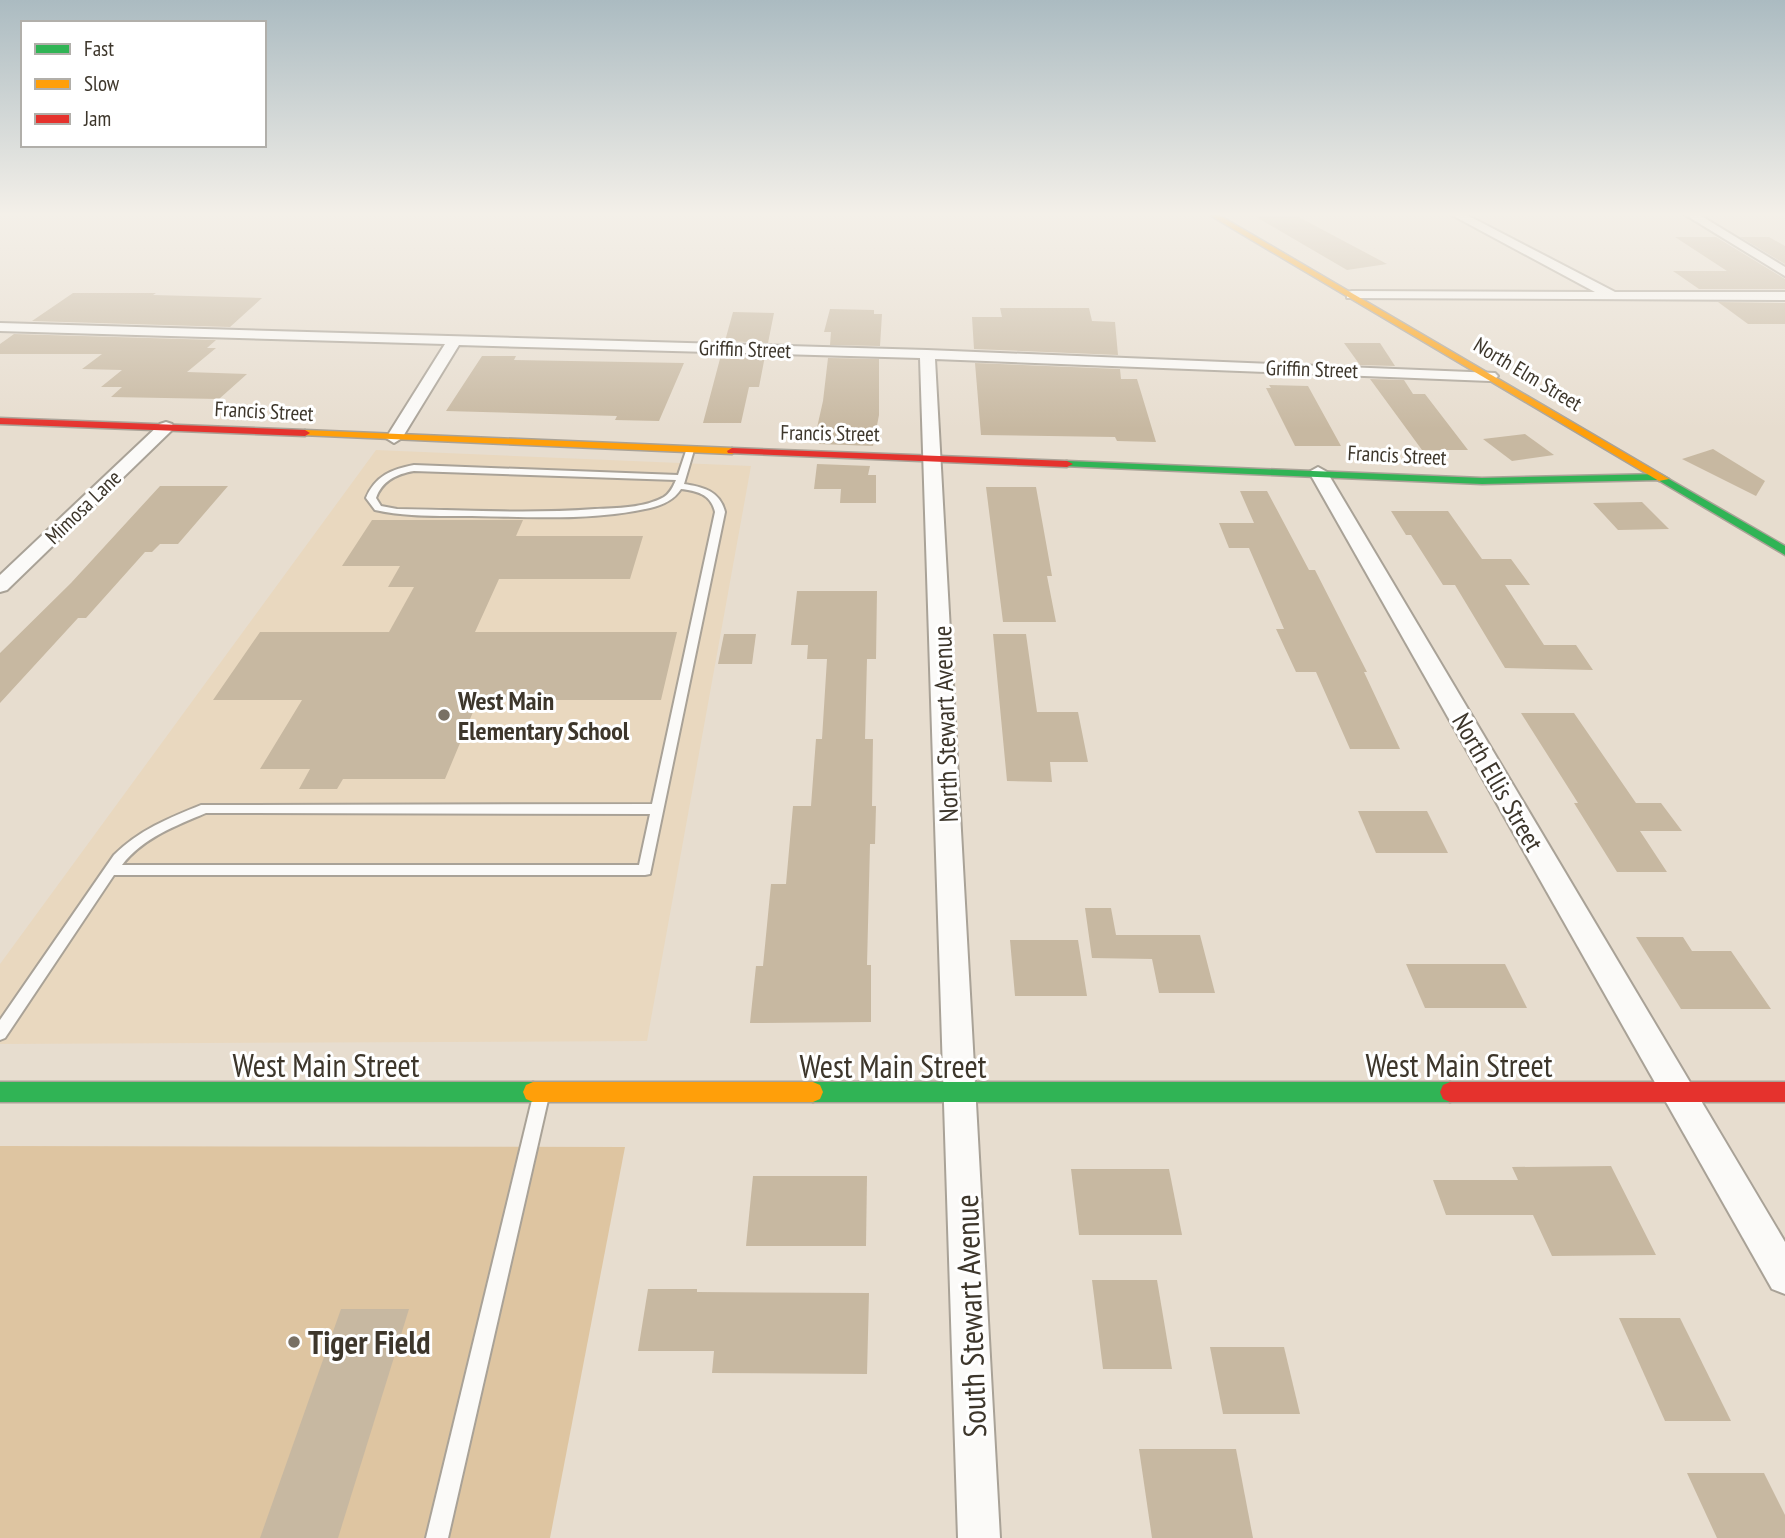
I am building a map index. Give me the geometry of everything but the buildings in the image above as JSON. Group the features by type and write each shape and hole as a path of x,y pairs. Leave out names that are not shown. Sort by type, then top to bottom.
{"street":[{"name":"North Elm Street","path":"1336,286 1785,551"},
{"path":"1594,286 1612,296"},
{"path":"1352,295 1785,296"},
{"name":"Griffin Street","path":"0,327 927,354 1490,376"},
{"path":"394,438 454,341"},
{"name":"North Stewart Avenue","path":"927,354 961,1094"},
{"name":"Francis Street","path":"0,421 690,450 933,456 1482,481 1660,477"},
{"name":"Mimosa Lane","path":"0,586 166,427"},
{"name":"North Ellis Street","path":"1318,472 1785,1276"},
{"name":"West Main Street","path":"0,1092 1785,1092"},
{"name":"South Stewart Avenue","path":"961,1094 979,1538"}],"lane":[{"path":"110,870 645,870 720,512 720,504 715,497 680,482 414,468 386,477 371,498 378,508 397,512 594,512 645,506 668,498 680,482 690,450"},
{"path":"0,1033 119,856 148,833 205,808 658,809"},
{"path":"437,1538 542,1093"}],"shaded area":[{"name":"West Main Elementary School","path":"376,450 751,466 647,1041 0,1044 0,964"},
{"name":"Tiger Field","path":"0,1146 625,1147 550,1538 0,1538"}],"traffic: fast":[{"path":"1067,464 1482,481 1660,477"},
{"path":"1663,479 1785,551"},
{"path":"0,1092 533,1092"},
{"path":"813,1092 1450,1092"}],"traffic: slow":[{"path":"1334,286 1663,479"},
{"path":"305,433 732,451"},
{"path":"533,1092 813,1092"}],"traffic: jam":[{"path":"0,421 305,433"},
{"path":"732,451 1067,464"},
{"path":"1450,1092 1785,1092"}],"place":[{"name":"West Main Elementary School","path":"444,715"},
{"name":"Tiger Field","path":"294,1342"}]}
